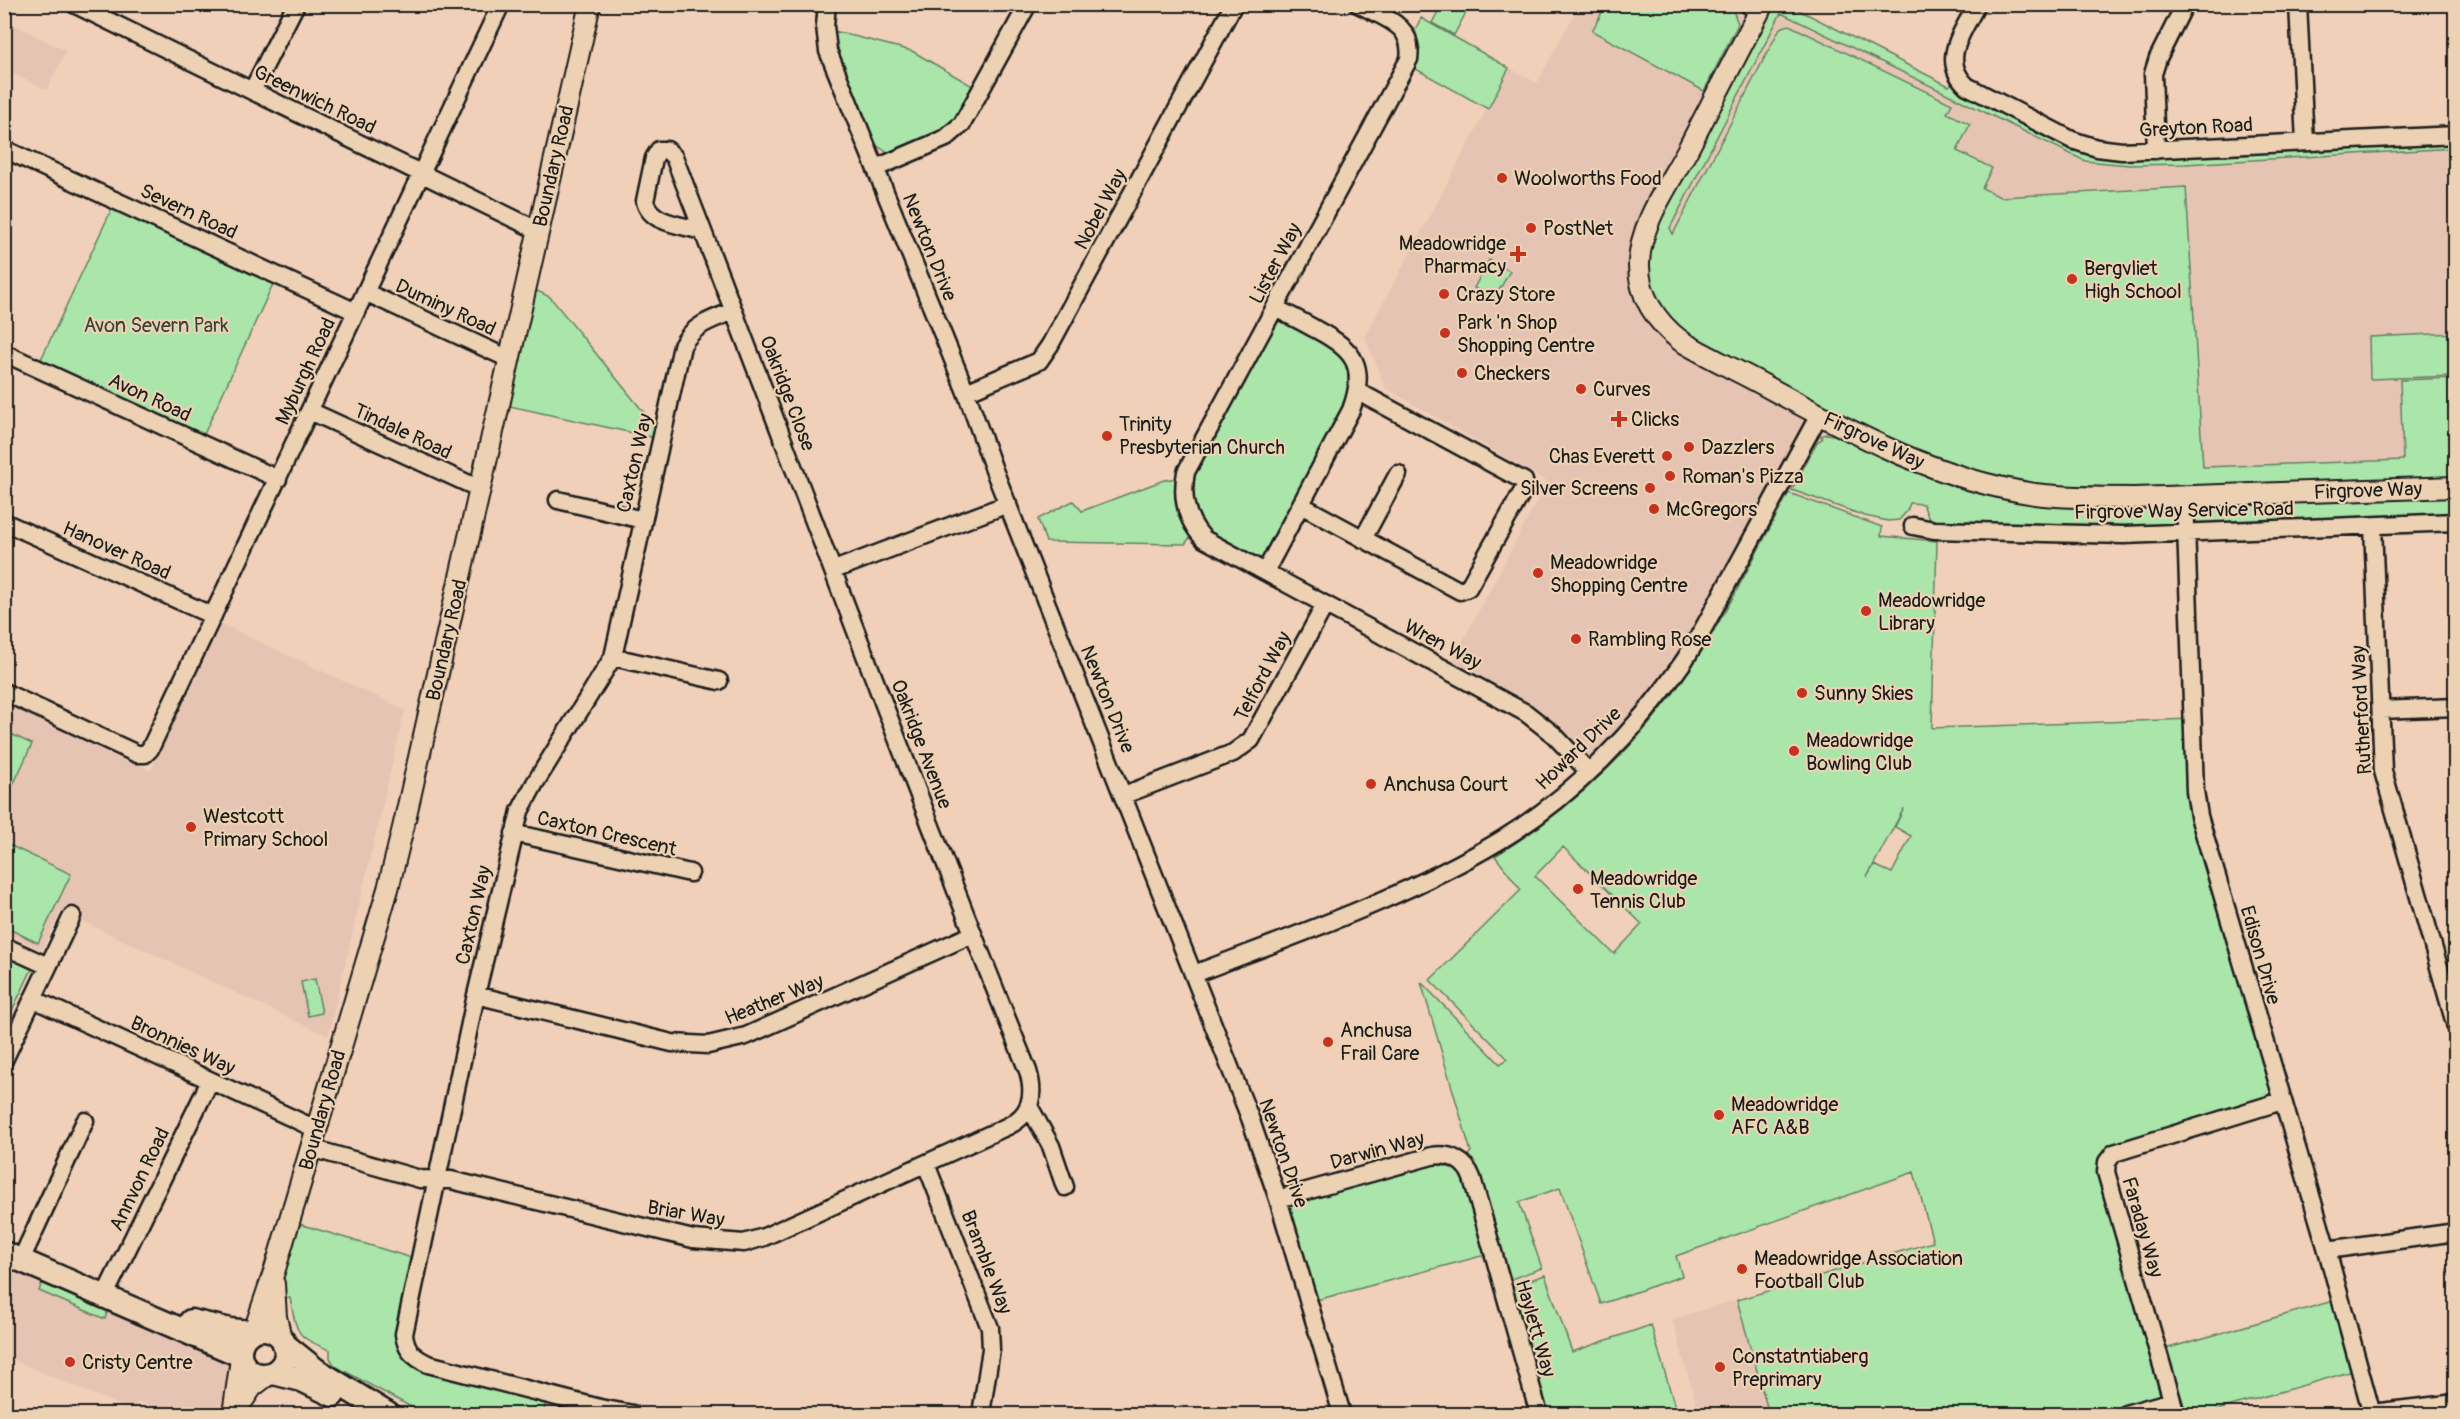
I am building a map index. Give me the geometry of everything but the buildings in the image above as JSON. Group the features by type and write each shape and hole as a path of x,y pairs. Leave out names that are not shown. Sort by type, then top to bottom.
{"main road":[{"path":"13,1257 105,1295 240,1357 246,1368 254,1373 271,1373 302,1380 369,1414"},
{"path":"132,1307 230,1330 252,1332 270,1330 315,1369 388,1414"},
{"path":"240,1357 243,1340 252,1332"},
{"path":"271,1373 280,1367 285,1358 283,1341"}],"street":[{"name":"Greenwich Road","path":"74,4 539,231"},
{"path":"252,91 296,4"},
{"name":"Myburgh Road","path":"4,692 137,754 144,754 154,743 501,4"},
{"name":"Boundary Road","path":"252,1332 275,1269 388,889 590,4"},
{"name":"Newton Drive","path":"826,4 825,26 828,51 966,392 1194,975 1278,1199 1342,1414"},
{"path":"876,168 946,138 962,124 1028,4"},
{"name":"Nobel Way","path":"966,392 1039,361 1050,345 1234,4"},
{"name":"Lister Way","path":"1185,504 1183,489 1186,472 1406,66 1410,42 1401,27 1358,4"},
{"name":"Greyton Road","path":"1977,4 1956,45 1953,62 1957,77 1967,86 2072,140 2097,148 2122,151 2156,150 2456,135"},
{"path":"2156,150 2153,74 2158,58 2185,4"},
{"path":"2298,4 2305,142"},
{"name":"Firgrove Way","path":"1757,6 1643,240 1639,272 1643,291 1652,310 1672,334 1695,349 1889,450 1942,471 2034,494 2088,498 2456,487"},
{"name":"Severn Road","path":"4,149 356,312"},
{"name":"Oakridge Close","path":"702,231 659,219 649,212 645,201 654,158 659,150 667,150 674,157 834,570"},
{"name":"Duminy Road","path":"365,292 509,359"},
{"path":"1265,572 1351,410 1357,392 1357,373 1353,358 1340,343 1275,308"},
{"name":"Caxton Way","path":"633,1414 600,1408 428,1364 410,1353 405,1344 404,1334 476,995 514,833 525,801 613,657 682,346 688,334 701,324 734,311"},
{"name":"Avon Road","path":"4,353 278,479"},
{"path":"1301,505 1454,589 1465,591 1526,484 1357,392"},
{"name":"Tindale Road","path":"309,411 480,489"},
{"name":"Howard Drive","path":"1194,975 1374,905 1465,860 1502,839 1537,815 1588,771 1617,745 1684,661 1819,415"},
{"path":"1363,539 1398,474"},
{"name":"Edison Drive","path":"2185,496 2197,804 2372,1414"},
{"path":"558,500 643,519"},
{"path":"834,570 1008,504"},
{"name":"Wren Way","path":"1185,504 1190,519 1204,539 1526,713 1554,735 1588,771"},
{"name":"Hanover Road","path":"4,522 213,616"},
{"name":"Firgrove Way Service Road","path":"1913,526 1945,531 2124,535 2456,522"},
{"name":"Rutherford Way","path":"2373,526 2383,771 2456,1027"},
{"name":"Oakridge Avenue","path":"834,570 973,934 1028,1071 1032,1089 1029,1106"},
{"name":"Telford Way","path":"1124,795 1244,747 1257,731 1325,604"},
{"path":"613,657 719,681"},
{"path":"2381,710 2456,707"},
{"name":"Caxton Crescent","path":"514,833 690,873"},
{"path":"4,1059 72,916"},
{"name":"Heather Way","path":"476,995 636,1036 684,1045 708,1045 746,1036 973,934"},
{"path":"4,946 48,966"},
{"name":"Bronnies Way","path":"33,999 316,1129"},
{"name":"Annvon Road","path":"105,1295 210,1081"},
{"name":"Faraday Way","path":"2174,1408 2106,1172 2107,1162 2114,1152 2282,1101"},
{"path":"1029,1106 1051,1146 1065,1187"},
{"name":"Briar Way","path":"310,1148 420,1179 451,1180 693,1239 744,1243 764,1237 1016,1122 1022,1118 1029,1106"},
{"path":"13,1257 85,1121"},
{"name":"Darwin Way","path":"1278,1199 1432,1156 1445,1155 1460,1161 1469,1170 1493,1253"},
{"name":"Bramble Way","path":"926,1164 990,1328 991,1349 981,1414"},
{"path":"2326,1250 2456,1232"},
{"name":"Haylett Way","path":"1493,1253 1539,1414"},
{"name":"Boundary Road","path":"275,1269 275,1309 283,1341"},
{"path":"234,1414 240,1357"},
{"path":"234,1414 246,1392 271,1373"},
{"path":"2372,1414 2456,1403"},
{"path":"2125,1414 2174,1408"}],"shaded area":[{"path":"1750,4 1760,10 1647,230 1819,415 1699,636 1588,771 1554,735 1447,671 1547,482 1386,388 1365,337 1509,68 1537,83 1579,5"},
{"path":"4,5 17,5 9,22 66,51 47,90 5,70"},
{"name":"Bergvliet High School","path":"1780,13 2085,161 2185,164 2455,148 2455,459 2075,472 1705,323 1670,228"},
{"name":"Westcott Primary School","path":"220,623 405,710 328,1036 61,911 42,950 5,933 5,703 151,771"},
{"path":"4,1253 240,1355 233,1414 170,1414 138,1401 134,1411 5,1357"},
{"name":"Constatntiaberg Preprimary","path":"1737,1300 1769,1414 1699,1414 1672,1319"}],"green space":[{"path":"1442,4 1470,5 1454,35 1432,23"},
{"path":"1606,5 1723,5 1733,10 1738,24 1704,91 1592,31"},
{"name":"Bergvliet High School","path":"1763,5 1789,5 1949,86 1957,77 2097,148 2455,135 2455,148 2185,164 2129,165 2085,161 1781,13 1670,228 1673,234 1780,28 1789,25 1952,104 1947,113 1970,124 1957,151 1992,168 1982,188 2000,197 2186,187 2203,467 2403,460 2400,380 2455,378 2455,522 2186,533 2185,496 2088,498 1942,471 1672,334 1639,261"},
{"path":"1421,18 1509,68 1488,109 1414,68 1420,49 1415,30"},
{"path":"834,31 912,51 976,88 950,128 888,153 876,145 839,52"},
{"name":"Avon Severn Park","path":"116,200 277,275 200,443 37,368"},
{"path":"1489,260 1510,271 1494,299 1474,288"},
{"path":"533,289 550,297 651,421 659,423 656,438 505,405"},
{"path":"1275,308 1340,343 1358,382 1265,572 1196,530 1186,472"},
{"path":"2455,333 2455,376 2370,379 2369,337"},
{"path":"1825,434 1848,440 1904,468 1967,490 2053,506 2112,509 2170,508 2178,513 2178,520 2173,526 2135,527 1940,523 1928,517 1923,504 1910,503 1907,511 1899,520 1888,521 1865,516 1792,490 1817,442"},
{"path":"1178,478 1192,535 1185,544 1046,542 1038,519 1073,501 1082,511 1164,480"},
{"path":"1789,493 1882,527 1881,536 1937,541 1932,728 2192,719 2195,791 2282,1101 2109,1157 2158,1351 2340,1299 2360,1369 2203,1414 2176,1414 2172,1401 2125,1414 1769,1414 1737,1300 1933,1242 1914,1172 1676,1256 1682,1276 1601,1304 1560,1188 1519,1202 1542,1268 1508,1280 1477,1171 1474,1163 1467,1156 1471,1152 1421,982 1500,1064 1508,1059 1430,980 1521,890 1495,856 1552,817 1579,795 1629,746 1674,692 1719,623","holes":["1904,808 1895,827 1911,836 1892,873 1874,865 1867,877","1563,847 1642,924 1614,954 1535,876"]},
{"path":"5,731 32,744 5,803"},
{"path":"5,843 71,874 38,943 5,927"},
{"path":"5,954 33,967 5,1025"},
{"path":"315,979 322,1013 308,1016 301,982"},
{"path":"1432,1156 1460,1161 1493,1253 1309,1302 1278,1199"},
{"path":"296,1223 412,1258 397,1334 399,1344 546,1402 543,1414 435,1414 413,1408 335,1366 330,1358 330,1350 310,1341 300,1332 294,1319 290,1298 280,1299 282,1273"},
{"path":"1545,1275 1572,1352 1651,1325 1677,1414 1547,1414 1510,1287"},
{"path":"42,1283 108,1310 105,1319 39,1291"}],"place":[{"name":"Woolworths Food","path":"1502,178"},
{"name":"PostNet","path":"1531,228"},
{"name":"Meadowridge Pharmacy","path":"1518,254"},
{"name":"Bergvliet High School","path":"2072,279"},
{"name":"Crazy Store","path":"1444,294"},
{"name":"Park 'n Shop Shopping Centre","path":"1445,333"},
{"name":"Checkers","path":"1462,373"},
{"name":"Curves","path":"1581,389"},
{"name":"Clicks","path":"1619,419"},
{"name":"Trinity Presbyterian Church","path":"1107,436"},
{"name":"Dazzlers","path":"1689,447"},
{"name":"Chas Everett","path":"1667,456"},
{"name":"Roman's Pizza","path":"1670,476"},
{"name":"Silver Screens","path":"1650,488"},
{"name":"McGregors","path":"1654,509"},
{"name":"Meadowridge Shopping Centre","path":"1538,573"},
{"name":"Meadowridge Library","path":"1866,611"},
{"name":"Rambling Rose","path":"1576,639"},
{"name":"Sunny Skies","path":"1802,693"},
{"name":"Meadowridge Bowling Club","path":"1794,751"},
{"name":"Anchusa Court","path":"1371,784"},
{"name":"Westcott Primary School","path":"191,827"},
{"name":"Meadowridge Tennis Club","path":"1578,889"},
{"name":"Anchusa Frail Care","path":"1328,1042"},
{"name":"Meadowridge AFC A&B","path":"1719,1115"},
{"name":"Meadowridge Association Football Club","path":"1742,1269"},
{"name":"Cristy Centre","path":"70,1362"},
{"name":"Constatntiaberg Preprimary","path":"1720,1367"}]}
